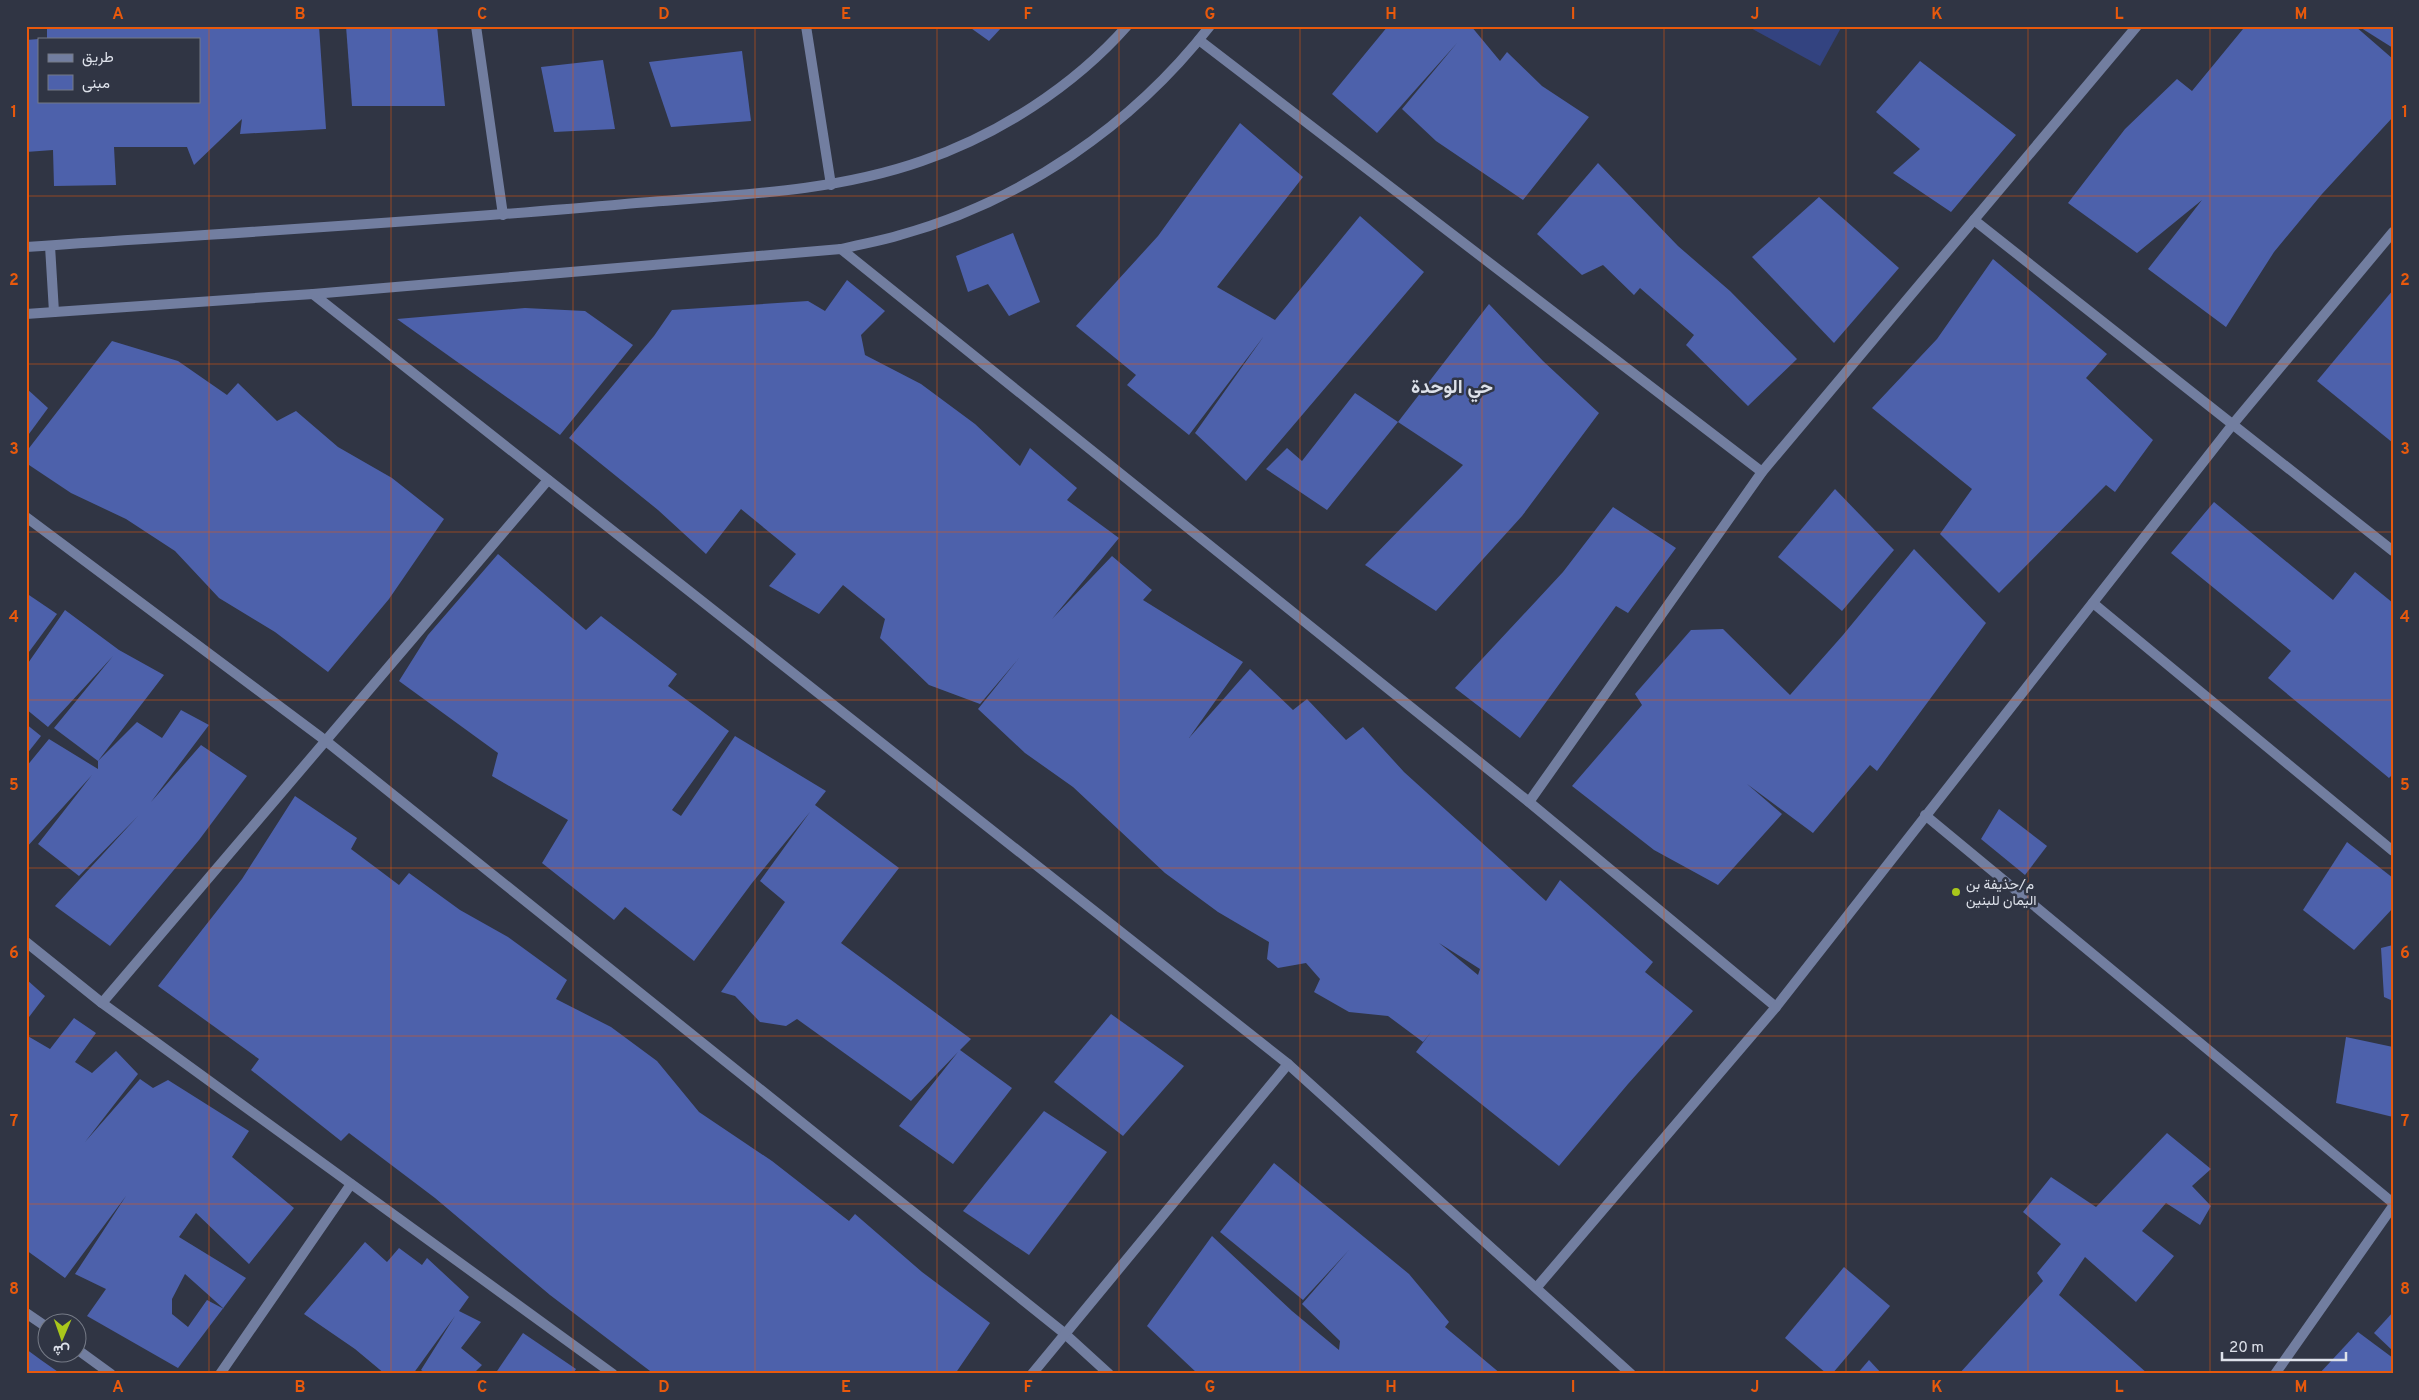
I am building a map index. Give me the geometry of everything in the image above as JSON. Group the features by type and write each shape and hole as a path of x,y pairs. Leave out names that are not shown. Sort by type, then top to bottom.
{"street":[{"path":"476,26 503,215"},
{"path":"806,26 831,185"},
{"path":"26,248 503,215 831,185 877,175 923,161 1008,121 1086,67 1127,26"},
{"path":"26,314 313,294 841,249 900,236 957,216 1012,190 1064,161 1113,125 1158,85 1210,26"},
{"path":"1529,802 1762,472 2137,26"},
{"path":"1199,40 1762,472"},
{"path":"1974,220 2393,551"},
{"path":"1536,1287 1776,1007 1925,814 2233,424 2393,232"},
{"path":"50,246 54,312"},
{"path":"841,249 1529,802 1776,1007"},
{"path":"313,294 1288,1064 1631,1374"},
{"path":"102,1002 548,480"},
{"path":"26,516 326,741 1064,1333 1109,1374"},
{"path":"2093,602 2393,851"},
{"path":"1925,814 2393,1204 2275,1374"},
{"path":"26,942 102,1002 610,1373"},
{"path":"1032,1374 1288,1064"},
{"path":"220,1374 352,1184"},
{"path":"26,1313 38,1321"},
{"path":"88,1357 111,1374"}],"shaded area":[{"path":"1747,26 1842,26 1820,66"}],"building":[{"path":"47,26 319,26 326,129 240,134 242,119 194,165 187,147 114,147 116,185 54,186 53,150 26,152 26,40 38,39 38,102 200,102 200,38 47,38"},
{"path":"346,26 437,26 445,106 352,106"},
{"path":"968,26 1003,26 989,41"},
{"path":"1388,26 1471,26 1500,61 1507,52 1542,86 1589,117 1523,200 1436,141 1402,109 1457,43 1377,133 1332,94"},
{"path":"2239,26 2355,26 2393,59 2393,117 2322,194 2274,252 2226,327 2148,269 2202,200 2137,253 2068,203 2125,129 2177,79 2192,91 2243,29"},
{"path":"2358,26 2393,26 2393,48"},
{"path":"742,51 751,121 671,127 649,62"},
{"path":"603,60 615,129 554,132 541,67"},
{"path":"1920,61 2016,135 1951,212 1893,173 1920,149 1876,112"},
{"path":"1240,123 1303,177 1217,287 1275,320 1360,216 1424,272 1246,481 1195,433 1264,336 1189,435 1127,385 1136,375 1076,326 1158,236"},
{"path":"1598,163 1678,246 1730,291 1797,359 1748,406 1686,345 1694,335 1640,288 1634,295 1603,265 1582,275 1537,234"},
{"path":"1819,197 1899,268 1834,343 1752,257"},
{"path":"1013,233 1040,302 1009,316 988,284 968,292 956,256"},
{"path":"1993,259 2107,354 2086,378 2153,440 2115,492 2106,485 1999,593 1940,534 1972,489 1872,408 1937,339"},
{"path":"847,280 885,311 861,335 865,355 921,384 975,424 1020,466 1030,448 1077,488 1067,500 1119,538 1052,619 1112,556 1152,590 1143,600 1243,662 1189,738 1250,669 1293,710 1307,699 1346,740 1363,727 1404,772 1546,901 1560,880 1653,962 1645,972 1693,1011 1559,1166 1416,1052 1431,1032 1423,1042 1388,1016 1349,1012 1314,992 1320,979 1306,963 1278,968 1267,959 1269,942 1218,912 1165,873 1073,787 1025,753 978,709 1019,658 980,704 929,685 880,638 885,619 843,585 819,614 769,586 796,554 741,509 706,554 658,510 569,438 654,336 672,310 808,301 825,311","holes":["1439,943 1480,969 1478,975"]},
{"path":"2393,290 2393,443 2317,381"},
{"path":"1489,304 1543,361 1599,413 1522,516 1436,611 1365,565 1463,465 1398,422"},
{"path":"525,308 585,311 633,345 560,435 397,319"},
{"path":"112,341 178,361 227,395 238,383 277,421 296,411 338,447 392,478 444,519 389,599 328,672 275,632 219,598 175,551 126,519 71,493 26,463 26,452"},
{"path":"26,388 48,408 26,438"},
{"path":"1355,393 1398,422 1327,510 1266,469 1287,448 1302,461"},
{"path":"1835,489 1894,550 1842,611 1778,557"},
{"path":"2214,502 2333,600 2355,572 2393,603 2393,774 2389,778 2268,678 2291,651 2171,553"},
{"path":"1613,507 1676,548 1628,613 1616,606 1520,738 1455,688 1563,572"},
{"path":"1914,549 1986,623 1877,771 1870,765 1813,833 1747,784 1782,814 1718,885 1654,850 1572,786 1642,705 1635,694 1691,630 1723,629 1790,695 1843,635"},
{"path":"498,554 586,630 601,616 677,674 668,686 729,731 672,810 681,816 735,736 826,791 815,805 899,868 841,943 971,1039 960,1050 1012,1088 953,1164 899,1126 958,1052 911,1101 797,1019 786,1026 760,1022 735,996 721,992 785,902 760,881 810,812 752,883 694,961 625,907 614,920 542,863 568,820 492,776 498,753 399,681 428,635"},
{"path":"26,593 57,614 26,656"},
{"path":"65,610 119,650 164,675 98,761 54,728 113,656 48,727 26,709 26,666"},
{"path":"181,710 209,725 151,802 201,745 247,776 199,840 110,946 55,906 138,816 79,876 38,844 92,775 26,848 26,767 49,739 98,769 98,761 137,722 162,738"},
{"path":"26,724 41,736 26,755"},
{"path":"295,796 357,838 351,849 399,885 409,873 460,910 508,937 567,980 556,999 611,1027 657,1061 699,1112 772,1161 849,1221 855,1214 922,1272 990,1323 955,1374 654,1374 550,1295 435,1198 349,1133 341,1141 251,1070 259,1059 158,986 242,879"},
{"path":"1999,809 2047,846 2025,875 1981,839"},
{"path":"2347,842 2393,878 2393,908 2354,950 2303,910"},
{"path":"2393,945 2393,1001 2384,997 2381,948"},
{"path":"26,979 45,996 26,1021"},
{"path":"1111,1014 1184,1066 1123,1136 1054,1082"},
{"path":"74,1018 96,1033 75,1062 92,1073 116,1051 138,1074 85,1142 140,1079 153,1088 168,1080 249,1131 232,1157 294,1208 249,1264 196,1213 179,1237 246,1278 178,1368 88,1317 106,1289 75,1274 126,1196 65,1278 26,1250 26,1035 50,1049","holes":["185,1274 223,1308 207,1300 188,1327 172,1314 172,1299"]},
{"path":"2346,1037 2393,1047 2393,1117 2336,1103"},
{"path":"1044,1111 1107,1152 1029,1255 963,1211"},
{"path":"2167,1133 2211,1169 2192,1186 2211,1206 2200,1225 2166,1203 2142,1231 2174,1256 2136,1302 2085,1257 2059,1295 2148,1374 1959,1374 2043,1281 2037,1273 2061,1244 2023,1212 2051,1177 2096,1207"},
{"path":"1274,1163 1409,1274 1449,1322 1445,1327 1501,1374 1198,1374 1147,1326 1212,1236 1292,1311 1339,1350 1340,1341 1302,1304 1349,1250 1303,1300 1220,1232"},
{"path":"365,1242 387,1262 399,1248 422,1265 427,1258 469,1297 459,1311 481,1322 461,1348 482,1365 473,1374 427,1374 421,1370 455,1316 413,1374 385,1374 355,1349 304,1314"},
{"path":"1844,1267 1890,1306 1832,1374 1827,1374 1785,1338"},
{"path":"2393,1312 2393,1351 2374,1333"},
{"path":"2358,1332 2393,1358 2393,1374 2319,1374"},
{"path":"523,1333 576,1369 573,1374 495,1374"},
{"path":"26,1349 38,1358 38,1362 44,1362 61,1374 26,1374"},
{"path":"1869,1360 1882,1374 1857,1374"}],"place":[{"name":"م/حذيفة بن اليمان للبنين","path":"1956,892"}],"district":[{"name":"حي الوحدة","path":"1452,386"}]}
